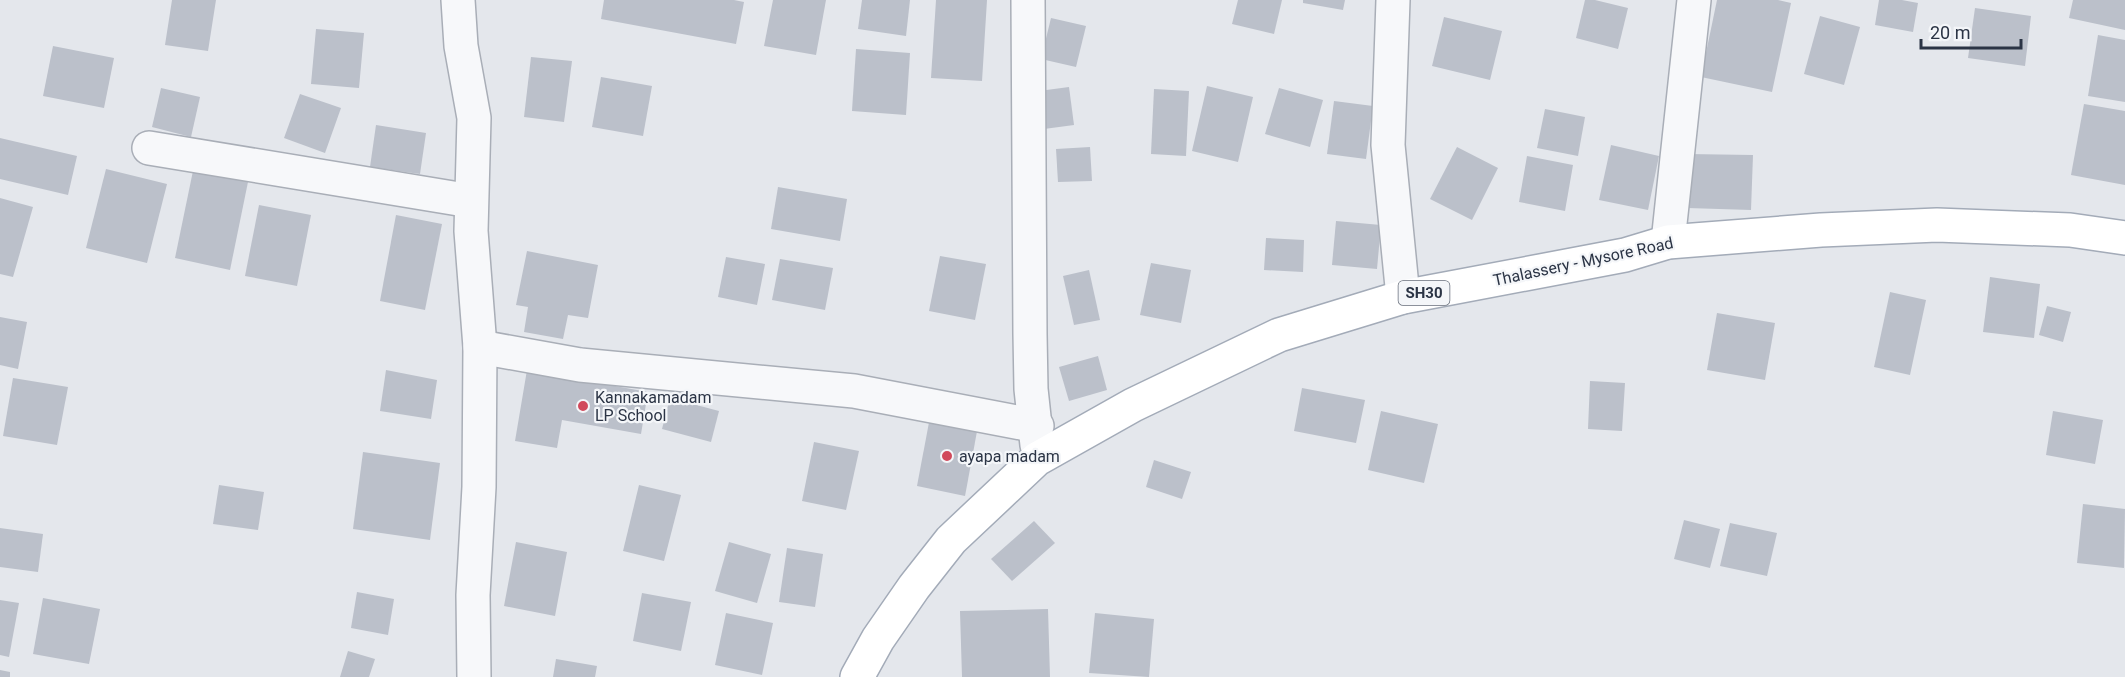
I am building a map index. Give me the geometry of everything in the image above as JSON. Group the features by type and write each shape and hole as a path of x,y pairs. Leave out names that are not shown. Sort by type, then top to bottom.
{"main road":[{"name":"Thalassery - Mysore Road","path":"857,677 890,622 951,540 1037,459 1133,405 1279,335 1403,297 1625,255 1668,242 1821,230 1937,225 2070,231 2125,238"}],"street":[{"path":"458,0 461,46 474,118 471,231 480,347 479,487 473,595 474,677"},
{"path":"1028,0 1031,389 1036,426 1037,459"},
{"path":"1393,0 1388,145 1403,297"},
{"path":"1668,242 1694,0"},
{"path":"149,148 471,201"},
{"path":"480,347 580,365 854,391 1036,426"}],"building":[{"path":"172,0 216,0 208,51 165,45"},
{"path":"604,0 734,0 744,2 736,44 601,19"},
{"path":"773,0 826,0 816,55 764,46"},
{"path":"862,0 910,0 906,36 858,29"},
{"path":"936,0 987,0 982,81 931,78"},
{"path":"1238,0 1282,0 1274,34 1232,24"},
{"path":"1303,0 1345,0 1343,10 1303,3"},
{"path":"1585,0 1595,0 1628,8 1618,49 1576,38"},
{"path":"1717,0 1778,0 1791,3 1772,92 1701,77"},
{"path":"1879,0 1918,3 1913,32 1875,25"},
{"path":"2073,0 2125,0 2125,30 2069,18"},
{"path":"1975,8 2031,16 2025,66 1968,58"},
{"path":"1820,16 1860,27 1844,85 1804,74"},
{"path":"1444,17 1502,31 1490,80 1432,66"},
{"path":"1051,18 1086,26 1076,67 1041,59"},
{"path":"316,29 364,33 359,88 311,84"},
{"path":"2098,35 2125,40 2125,102 2088,96"},
{"path":"53,46 114,58 104,108 43,96"},
{"path":"856,49 910,53 906,115 852,111"},
{"path":"531,57 572,61 564,122 524,117"},
{"path":"601,77 652,86 643,136 592,127"},
{"path":"1207,86 1253,97 1238,162 1192,151"},
{"path":"1069,87 1074,125 1044,129 1039,91"},
{"path":"161,88 200,97 191,137 152,127"},
{"path":"1279,88 1323,100 1310,147 1265,134"},
{"path":"1154,89 1189,91 1186,156 1151,154"},
{"path":"300,94 341,108 325,153 284,138"},
{"path":"1334,101 1373,106 1366,159 1327,154"},
{"path":"2084,104 2125,111 2125,185 2071,175"},
{"path":"1545,109 1585,117 1578,156 1537,148"},
{"path":"376,125 426,133 420,174 370,167"},
{"path":"0,138 77,156 68,195 0,179"},
{"path":"1611,145 1659,156 1648,210 1599,200"},
{"path":"1090,147 1092,181 1058,182 1056,149"},
{"path":"1457,147 1498,168 1472,220 1430,199"},
{"path":"1688,154 1753,155 1751,210 1687,208"},
{"path":"1527,156 1573,165 1565,211 1519,202"},
{"path":"194,166 249,177 230,270 175,258"},
{"path":"106,169 167,184 147,263 86,248"},
{"path":"778,187 847,199 840,241 771,229"},
{"path":"0,198 33,207 13,277 0,274"},
{"path":"259,205 311,215 297,286 245,276"},
{"path":"396,215 442,224 425,310 380,301"},
{"path":"1336,221 1381,225 1377,269 1332,265"},
{"path":"1266,238 1304,240 1303,272 1264,270"},
{"path":"527,251 598,265 588,318 568,315 563,339 524,332 528,307 516,305"},
{"path":"940,256 986,264 975,320 929,311"},
{"path":"726,257 765,264 757,305 718,297"},
{"path":"780,259 833,268 825,310 772,300"},
{"path":"1151,263 1191,270 1181,323 1140,315"},
{"path":"1089,270 1100,320 1074,325 1063,276"},
{"path":"1990,277 2040,284 2034,338 1983,332"},
{"path":"1890,292 1926,300 1910,375 1874,367"},
{"path":"2047,306 2071,312 2063,342 2039,335"},
{"path":"1717,313 1775,323 1765,380 1707,370"},
{"path":"0,317 27,322 18,369 0,365"},
{"path":"1098,356 1107,390 1069,401 1059,367"},
{"path":"386,370 437,380 431,419 380,411"},
{"name":"Kannakamadam LP School","path":"527,370 648,392 641,434 562,420 557,448 515,441"},
{"path":"13,378 68,387 57,445 3,436"},
{"path":"1590,381 1625,383 1622,431 1588,429"},
{"path":"1302,388 1365,400 1356,443 1294,431"},
{"path":"670,398 719,411 711,442 662,429"},
{"path":"1381,411 1438,424 1424,483 1368,470"},
{"path":"2053,411 2103,420 2095,464 2046,455"},
{"name":"ayapa madam","path":"930,417 978,426 965,496 917,486"},
{"path":"814,442 859,451 846,510 802,501"},
{"path":"363,452 440,463 430,540 353,529"},
{"path":"1154,460 1191,472 1182,499 1146,487"},
{"path":"219,485 264,492 258,530 213,524"},
{"path":"639,485 681,495 664,561 623,551"},
{"path":"2083,504 2125,509 2124,568 2077,563"},
{"path":"1684,520 1720,529 1710,568 1674,559"},
{"path":"1034,521 1055,543 1012,581 991,559"},
{"path":"1730,523 1777,533 1767,576 1720,566"},
{"path":"0,528 43,534 38,572 0,567"},
{"path":"516,542 567,552 555,616 504,606"},
{"path":"729,542 771,554 757,603 715,591"},
{"path":"787,548 823,554 815,607 779,602"},
{"path":"357,592 394,599 388,635 351,628"},
{"path":"642,593 691,602 681,651 633,641"},
{"path":"43,598 100,609 89,664 33,654"},
{"path":"0,600 19,603 9,657 0,655"},
{"path":"1048,609 1050,677 962,677 960,611"},
{"path":"726,613 773,623 762,675 715,665"},
{"path":"1095,613 1154,619 1149,677 1089,673"},
{"path":"348,651 375,659 369,677 340,677"},
{"path":"556,659 597,666 595,677 553,677"},
{"path":"0,670 10,672 10,677 0,677"}],"place":[{"name":"Kannakamadam LP School","path":"583,406"},
{"name":"ayapa madam","path":"947,456"}]}
